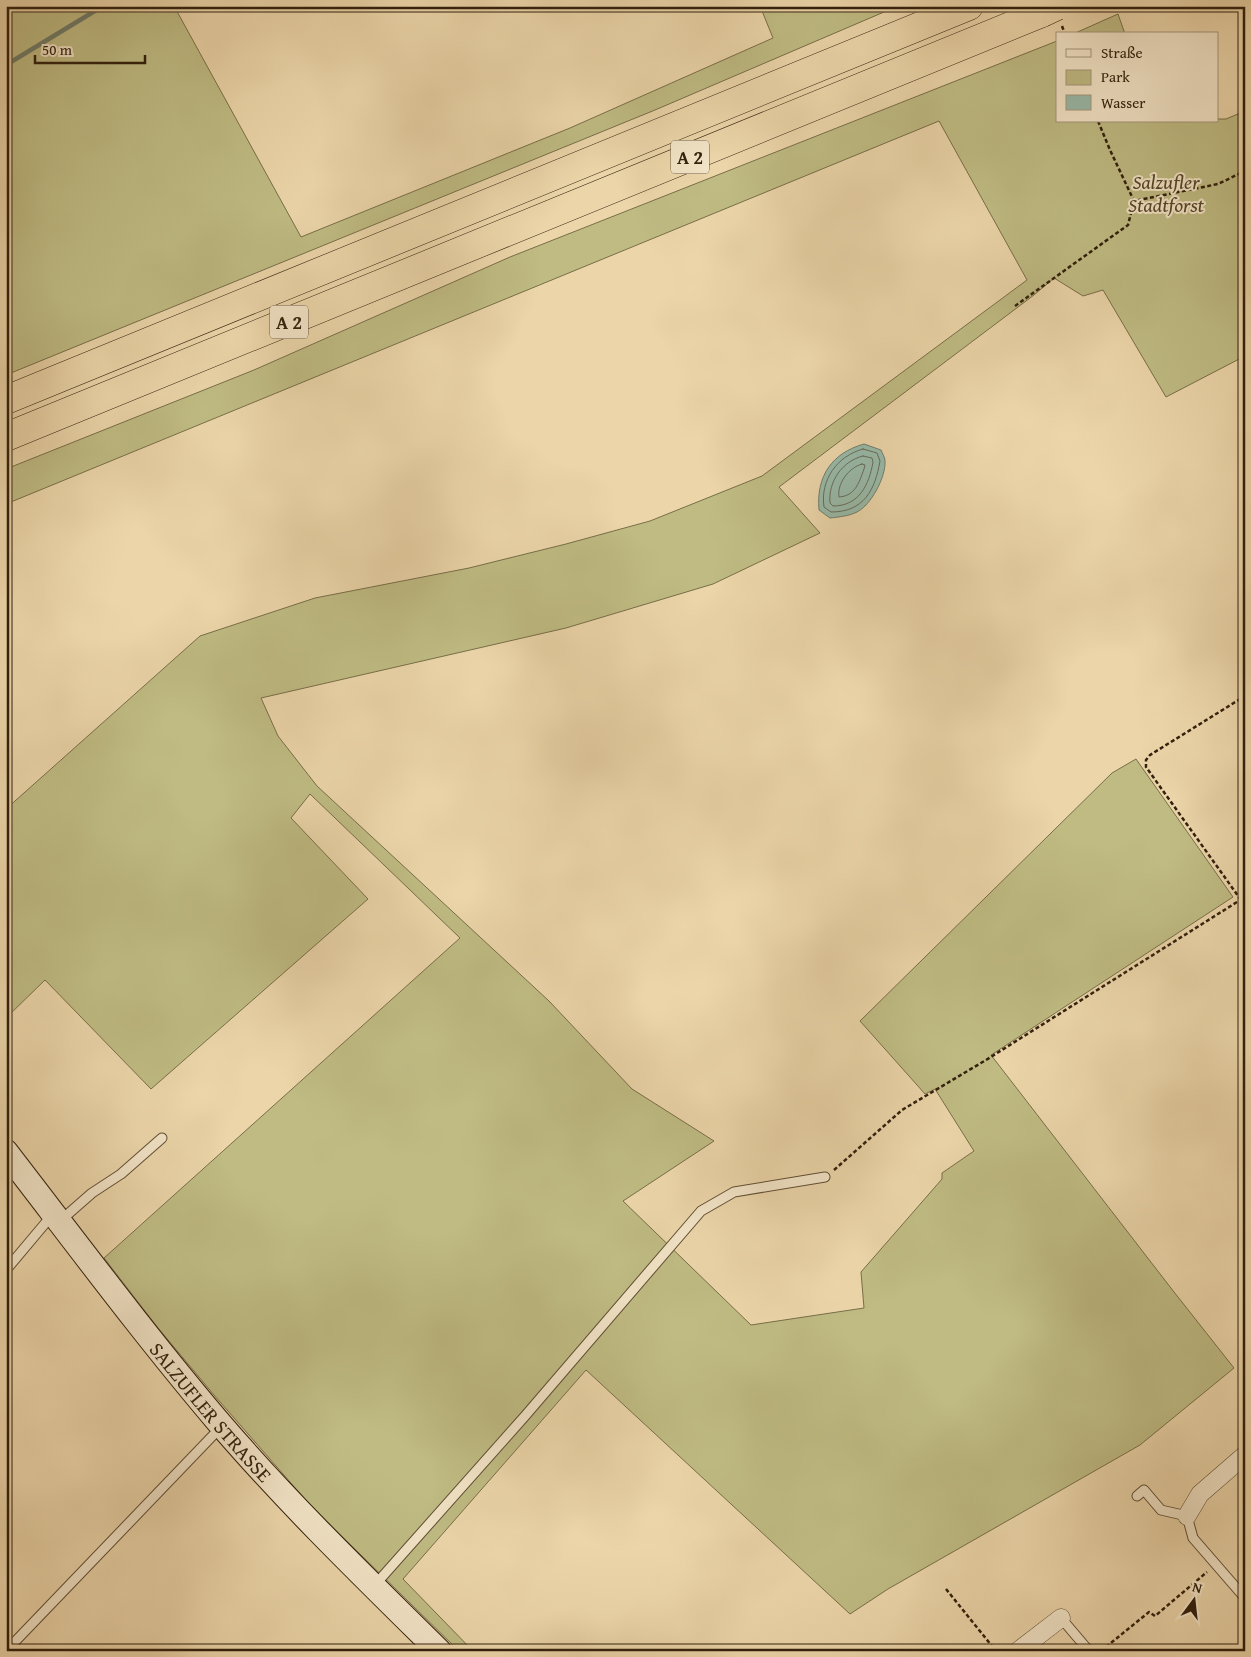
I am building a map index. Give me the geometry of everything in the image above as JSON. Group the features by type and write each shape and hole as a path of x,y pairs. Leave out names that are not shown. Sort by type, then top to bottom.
{"highway":[{"name":"A 2","path":"6,400 969,6"},
{"name":"A 2","path":"6,437 1049,9"}],"main road":[{"name":"SALZUFLER STRASSE","path":"6,1152 222,1426 299,1510 439,1651"}],"street":[{"path":"1187,1516 1200,1494 1245,1455"},
{"path":"1018,1651 1061,1618"}],"lane":[{"path":"6,1270 56,1217 121,1174 162,1138"},
{"path":"374,1587 701,1211 734,1192 825,1177"},
{"path":"6,1651 222,1426"},
{"path":"1137,1496 1144,1490 1161,1510 1187,1516 1192,1538 1245,1598"},
{"path":"1061,1618 1089,1651"}],"path":[{"path":"1015,306 1128,225 1134,201 1098,122"},
{"path":"1134,201 1218,184 1245,171"},
{"path":"1241,900 1146,767 1146,760 1150,755 1245,696"},
{"path":"825,1177 902,1110 986,1060 1245,897"},
{"path":"1101,1651 1149,1612 1155,1616 1216,1565"},
{"path":"946,1589 996,1651"}],"green space":[{"path":"6,6 174,6 301,237 570,128 773,38 760,6 898,6 655,110 6,375"},
{"path":"1118,14 1124,32 1078,32"},
{"name":"Salzufler Stadtforst","path":"1056,41 1056,122 1218,122 1218,119 1226,119 1245,111 1245,356 1166,397 1103,290 1083,296 1054,278 779,487 820,533 713,584 566,628 261,698 278,736 317,786 549,1001 632,1089 714,1141 623,1201 751,1325 864,1308 861,1272 942,1179 942,1173 974,1151 935,1089 925,1094 860,1021 1112,773 1136,759 1233,897 991,1055 1234,1368 1140,1445 888,1589 850,1614 586,1370 403,1579 473,1651 459,1651 311,1506 158,1328 104,1258 460,938 310,794 291,818 368,899 151,1089 45,980 6,1018 6,809 200,636 315,598 469,568 650,521 762,476 1027,280 939,121 6,504 6,469 254,370 510,257"}],"water":[{"path":"864,444 881,450 884,457 885,467 877,490 857,512 830,518 819,510 820,487 823,477 828,468 843,453"}],"waterway":[{"path":"6,65 103,6"}]}
